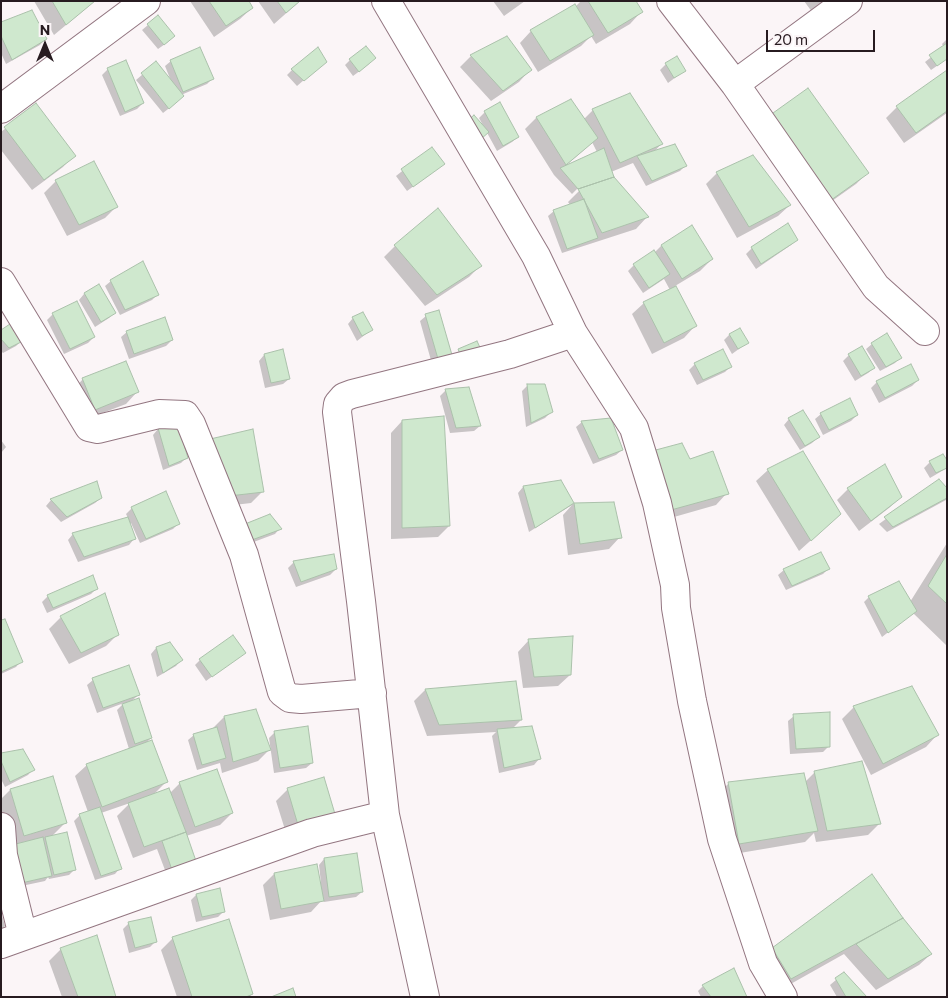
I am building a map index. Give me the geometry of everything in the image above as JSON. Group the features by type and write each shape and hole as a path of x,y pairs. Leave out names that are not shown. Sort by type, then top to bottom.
{"street":[{"path":"1,109 146,1"},
{"path":"386,1 536,256 573,333 634,428 657,503 675,585 676,608 692,701 722,839 763,963 783,997"},
{"path":"671,1 735,84 876,287 925,331"},
{"path":"735,84 848,1"},
{"path":"1,282 89,427 98,429 159,414 185,415 191,424 244,555 282,692 290,698 301,700 372,693"},
{"path":"425,997 385,815 372,693 337,412 338,404 344,397 352,394 510,354 573,333"},
{"path":"1,827 12,940 312,833 385,815"}],"building":[{"path":"52,1 95,1 66,25"},
{"path":"209,1 249,1 253,8 226,26"},
{"path":"277,1 300,1 286,13"},
{"path":"588,1 636,1 643,12 608,33"},
{"path":"575,4 594,35 550,61 530,30"},
{"path":"32,10 47,39 12,60 1,36 1,22"},
{"path":"158,15 175,36 164,45 147,24"},
{"path":"507,36 532,70 503,91 470,55"},
{"path":"947,43 947,59 937,66 929,55"},
{"path":"366,46 376,58 359,72 349,59"},
{"path":"200,47 214,79 183,92 170,60"},
{"path":"318,47 327,62 304,81 291,69"},
{"path":"677,56 686,71 674,78 665,63"},
{"path":"126,60 144,103 125,112 107,68"},
{"path":"156,61 184,96 169,109 141,73"},
{"path":"947,70 947,111 916,133 896,106"},
{"path":"808,88 869,173 827,203 766,118"},
{"path":"630,93 663,144 620,163 592,109"},
{"path":"571,99 598,138 566,165 536,117"},
{"path":"500,102 519,137 503,146 484,111"},
{"path":"36,103 76,156 44,180 4,127"},
{"path":"474,115 489,132 481,139 466,122"},
{"path":"675,144 687,166 652,181 637,156"},
{"path":"432,147 445,164 413,187 401,169"},
{"path":"604,148 614,177 578,189 560,168"},
{"path":"753,155 791,205 749,227 716,172"},
{"path":"94,161 118,207 79,225 55,180"},
{"path":"614,177 649,217 602,233 578,189"},
{"path":"584,199 598,238 567,249 553,210"},
{"path":"438,208 482,266 437,295 394,245"},
{"path":"788,223 798,240 761,264 751,247"},
{"path":"692,225 713,259 682,279 661,245"},
{"path":"654,250 670,274 649,288 633,264"},
{"path":"143,261 159,295 125,310 110,280"},
{"path":"99,284 116,313 101,322 84,293"},
{"path":"676,286 697,326 664,343 643,302"},
{"path":"77,301 95,337 70,349 52,313"},
{"path":"439,310 452,355 438,359 425,314"},
{"path":"363,312 373,330 362,336 352,317"},
{"path":"165,317 173,340 134,354 126,331"},
{"path":"13,322 23,341 9,348 1,339 1,330"},
{"path":"740,328 749,343 738,349 729,334"},
{"path":"887,333 902,358 886,367 871,343"},
{"path":"477,341 483,354 463,362 458,349"},
{"path":"862,346 875,368 861,376 848,354"},
{"path":"283,349 290,379 271,383 264,354"},
{"path":"723,349 732,367 703,380 694,363"},
{"path":"126,361 139,392 95,410 82,378"},
{"path":"911,364 919,380 885,398 876,381"},
{"path":"527,384 545,384 553,412 531,423"},
{"path":"469,387 481,426 456,428 445,389"},
{"path":"850,398 858,415 829,430 820,413"},
{"path":"803,410 820,437 805,446 788,418"},
{"path":"444,416 450,526 402,528 402,420"},
{"path":"611,418 623,450 599,459 581,421"},
{"path":"178,424 188,458 169,466 158,428"},
{"path":"253,429 264,492 229,496 206,440"},
{"path":"682,443 690,459 713,451 729,494 671,510 652,451"},
{"path":"803,451 841,514 811,541 767,469"},
{"path":"943,454 947,460 947,468 936,473 929,461"},
{"path":"885,464 902,497 871,521 847,488"},
{"path":"939,479 947,488 947,498 893,527 884,517"},
{"path":"561,480 574,503 535,528 523,486"},
{"path":"97,481 102,498 67,517 50,499"},
{"path":"166,491 180,524 146,539 131,507"},
{"path":"614,502 622,538 580,544 574,503"},
{"path":"270,514 282,529 249,541 240,526"},
{"path":"128,517 136,539 84,557 72,533"},
{"path":"821,552 830,569 792,586 783,569"},
{"path":"334,554 337,569 301,582 293,561"},
{"path":"947,554 947,604 928,586"},
{"path":"93,575 98,589 53,608 47,595"},
{"path":"899,581 917,611 888,633 868,596"},
{"path":"105,593 119,635 81,653 60,616"},
{"path":"5,619 23,662 1,672 1,620"},
{"path":"233,635 246,653 212,677 199,659"},
{"path":"573,636 571,675 534,677 528,639"},
{"path":"170,642 183,660 163,673 156,647"},
{"path":"129,665 140,695 103,708 92,678"},
{"path":"516,681 522,720 439,725 425,689"},
{"path":"912,686 939,735 883,764 853,706"},
{"path":"139,698 152,738 135,744 122,704"},
{"path":"256,709 271,750 233,762 224,716"},
{"path":"830,712 830,747 796,749 793,714"},
{"path":"308,726 313,763 280,768 274,731"},
{"path":"532,726 541,759 504,768 497,729"},
{"path":"217,727 226,758 202,765 193,734"},
{"path":"152,740 168,782 102,807 86,764"},
{"path":"23,749 35,770 10,782 1,761 1,753"},
{"path":"862,761 881,824 827,831 814,771"},
{"path":"217,769 233,813 195,827 179,782"},
{"path":"804,773 818,831 739,844 728,782"},
{"path":"53,776 67,823 24,836 10,789"},
{"path":"324,777 335,814 298,825 287,788"},
{"path":"169,788 186,832 144,847 128,803"},
{"path":"100,807 122,869 101,876 79,814"},
{"path":"67,832 76,870 54,875 45,837"},
{"path":"186,832 197,864 173,873 162,841"},
{"path":"43,837 52,876 17,884 8,846"},
{"path":"357,853 363,892 329,897 324,858"},
{"path":"317,864 324,901 281,909 274,873"},
{"path":"872,874 903,918 791,979 772,948"},
{"path":"220,888 225,912 202,917 196,894"},
{"path":"151,917 157,942 135,948 128,922"},
{"path":"903,918 932,954 888,979 856,944"},
{"path":"229,919 253,994 246,997 192,997 172,937"},
{"path":"97,935 116,997 78,997 60,948"},
{"path":"734,968 747,997 711,997 702,985"},
{"path":"844,972 867,997 846,997 835,978"},
{"path":"293,988 296,997 271,997"}]}
